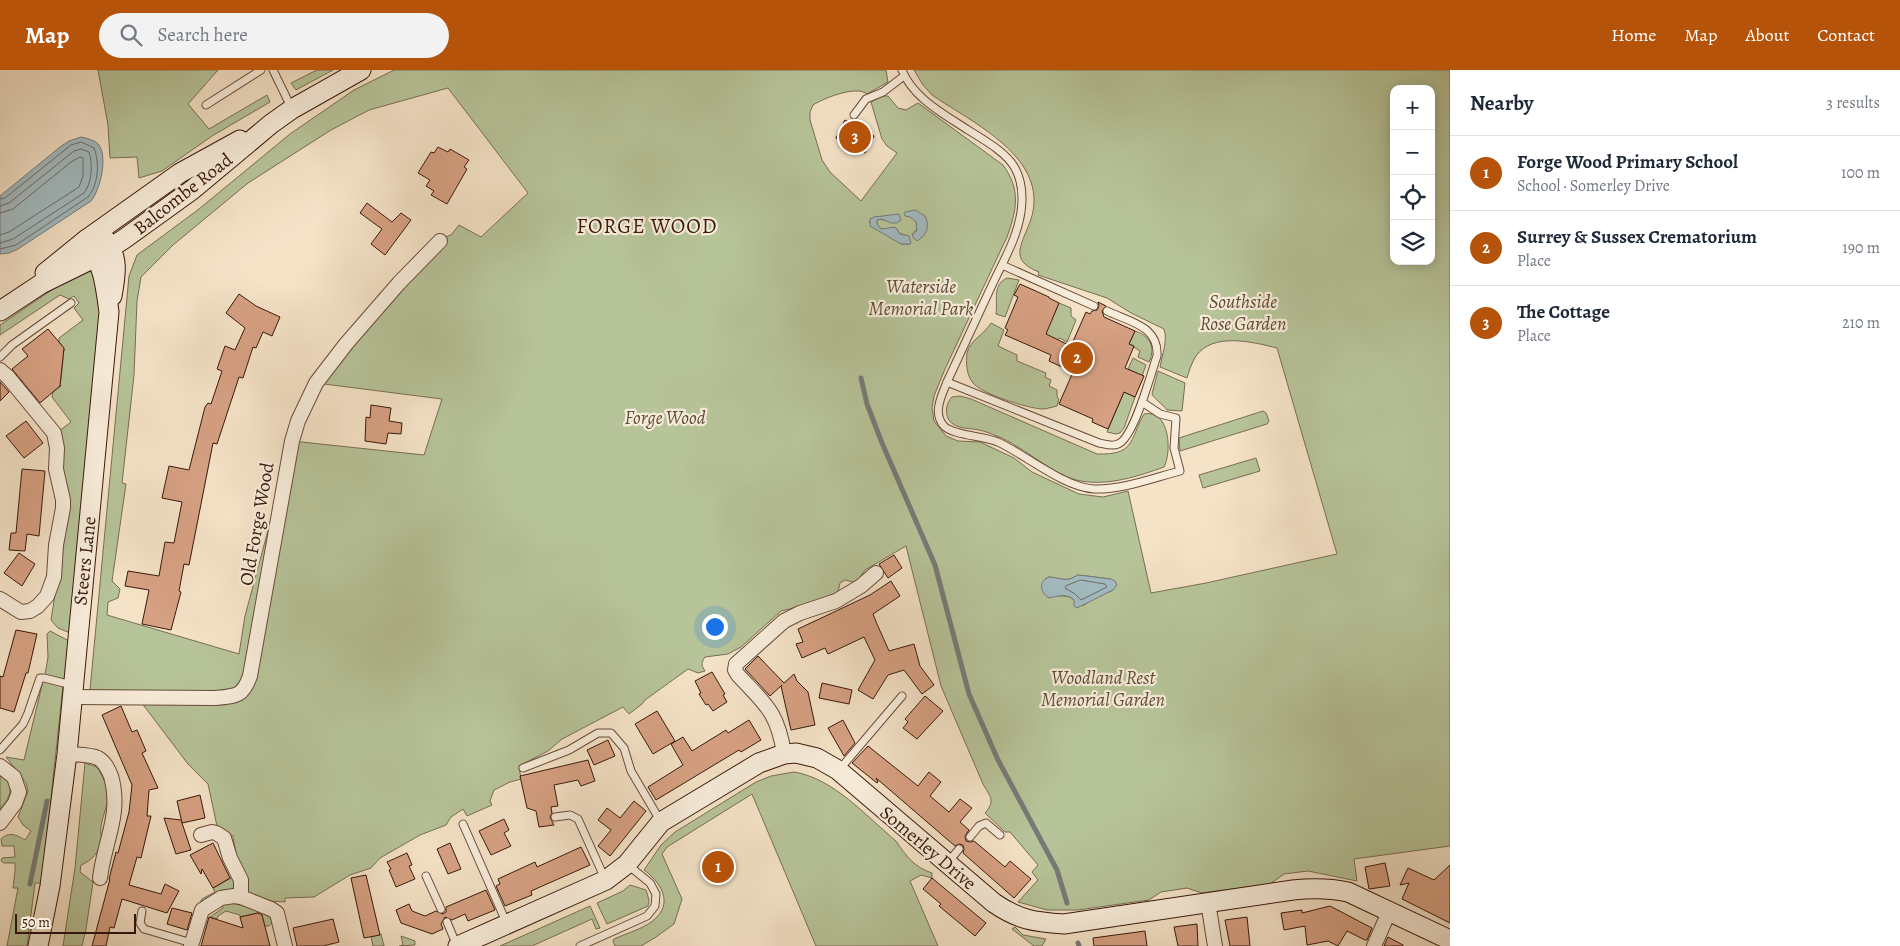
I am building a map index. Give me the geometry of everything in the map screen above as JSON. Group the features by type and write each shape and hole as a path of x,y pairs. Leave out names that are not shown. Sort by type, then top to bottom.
{"street":[{"name":"Balcombe Road","path":"0,311 55,276 105,252 192,190 271,124 292,109 361,70"},
{"path":"24,294 39,278 93,234 180,173 271,124"},
{"path":"93,234 105,252"},
{"name":"Old Forge Wood","path":"73,691 216,698 233,697 240,694 250,676 287,464 298,421 316,383 346,344 440,241"},
{"name":"Steers Lane","path":"38,946 50,886 67,754 109,312 104,277 105,252"},
{"path":"0,370 8,377 54,433 56,470 63,500 56,545 54,577 47,596 38,606 30,611 21,612 0,599"},
{"path":"784,754 782,734 772,711 738,675 735,670 736,664 784,621 800,613 836,601 861,586 876,573"},
{"path":"67,754 92,757 102,761 109,770 113,782 114,813 110,839 102,863 100,878"},
{"name":"Somerley Drive","path":"458,946 485,938 507,924 606,880 627,864 661,822 749,768 784,754 806,754 838,770 953,856 994,903 1018,917 1031,921 1064,924 1307,888 1334,889 1348,892 1450,943"},
{"path":"0,766 14,777 20,792 15,803 0,823"},
{"path":"201,835 212,832 224,838 232,864 241,880 241,897"},
{"name":"Steers Lane","path":"50,886 52,946"},
{"path":"192,944 202,910 227,896 241,897 271,908 278,913 285,946"},
{"path":"1208,902 1215,946"},
{"path":"1374,946 1390,912"}],"lane":[{"path":"206,105 261,70"},
{"path":"273,70 292,109"},
{"path":"854,114 866,100 882,92 903,73 915,91 926,101 990,144 1014,166 1019,178 1021,213 1012,246 947,382 939,404 938,413 944,426 952,431 983,436 998,442 1078,486 1094,489 1122,486 1180,471 1174,448 1176,418 1160,414 1142,402"},
{"path":"1002,265 1094,306"},
{"path":"0,357 12,345 71,303"},
{"path":"947,382 1099,442 1113,446 1119,444 1127,435 1142,402 1157,356 1157,347 1151,332 1107,312"},
{"path":"0,750 22,724 28,713 40,678 73,691"},
{"path":"838,770 902,696"},
{"path":"523,768 569,750 598,733 611,734 624,748 631,771 661,822"},
{"path":"555,817 570,815 578,820 606,880"},
{"path":"463,824 507,924"},
{"path":"970,837 979,826 986,824 1000,835"},
{"path":"580,946 641,919 652,912 655,906 656,894 650,883 627,864"},
{"path":"426,876 442,909"},
{"path":"142,911 140,923 144,929 192,944"},
{"path":"447,922 458,946"}],"green space":[{"path":"98,70 218,70 188,104 209,129 267,95 270,102 212,136 162,171 139,178 137,157 110,158 108,125"},
{"path":"317,70 333,70 296,90 291,83"},
{"name":"Forge Wood","path":"394,70 886,70 888,82 867,94 856,91 848,92 832,96 813,105 810,112 810,120 822,160 830,172 861,201 897,153 887,146 882,139 871,102 882,96 888,96 898,108 906,110 918,103 1003,165 1009,174 1015,191 1015,209 1007,237 934,396 932,408 934,421 946,436 958,441 980,442 1014,458 1032,472 1079,494 1103,497 1128,491 1151,593 1337,554 1277,348 1257,343 1234,341 1212,344 1196,356 1187,378 1160,367 1165,343 1164,329 1131,313 1107,298 1038,275 1039,272 1023,262 1020,256 1020,250 1034,205 1031,182 1024,168 1015,155 989,132 932,95 914,70 1450,70 1450,846 1354,859 1357,881 1308,871 1284,874 1270,884 1202,893 1187,888 1161,892 1149,900 1078,910 1047,910 1018,902 1038,880 1032,872 1038,865 1010,832 1005,832 985,813 991,802 990,795 983,784 941,686 906,546 865,570 858,580 853,582 845,580 840,583 838,592 806,605 781,611 741,647 728,654 705,657 702,664 705,671 698,673 688,669 629,714 623,707 562,739 548,751 519,766 521,779 494,790 490,801 492,805 467,816 463,809 451,817 446,825 420,835 380,858 371,868 350,875 314,897 285,898 285,902 264,901 253,897 242,878 233,836 217,826 208,784 188,764 141,702 90,690 129,276 137,255 199,209 290,134 354,90","holes":["448,88 528,193 481,237 459,225 451,235 445,237 316,383 442,399 424,455 292,441 245,616 239,654 107,615 108,602 118,598 120,589 112,581 126,484 122,483 134,375 137,301 141,277 173,245 248,183 331,130 369,110","874,217 901,220 888,221 879,219 877,224 881,229 897,229 899,233 907,236 910,244 901,244 869,222","910,217 927,221 914,239 912,234 915,232 917,225","1078,575 1111,579 1113,590 1091,600 1083,606 1069,597 1059,596 1045,579 1049,577 1070,579"]},
{"path":"90,271 94,272 102,307 70,633 58,628 51,620 65,531 61,457 62,436 58,432 71,422 52,397 53,392 61,386 58,381 61,379 63,358 60,354 65,350 59,342 59,338 83,320 74,308 79,303 74,296 69,299 60,295 0,335 0,325 56,287"},
{"path":"1007,278 1019,280 1005,317 996,314 997,289 1002,281"},
{"path":"1059,303 1071,308 1071,316 1076,320 1067,342 1060,338 1055,341 1023,319 1053,317"},
{"path":"991,323 1004,330 998,346 1017,355 1017,361 1046,373 1045,377 1051,380 1049,386 1057,390 1057,397 1059,399 1057,406 1042,409 1026,406 985,392 973,383 968,372 967,353 971,344"},
{"path":"1135,331 1148,339 1152,347 1149,362 1138,357 1140,351 1129,344"},
{"path":"1133,358 1146,365 1142,376 1128,369"},
{"path":"1158,371 1185,383 1182,411 1167,410 1153,396"},
{"path":"1124,392 1135,397 1124,428 1120,433 1116,434 1107,432"},
{"path":"960,396 971,399 1097,454 1109,454 1125,449 1133,439 1144,414 1153,414 1159,418 1167,433 1167,460 1164,467 1124,479 1092,482 1070,478 1008,441 981,430 962,428 953,424 948,418 947,407 952,397"},
{"path":"1263,411 1266,413 1269,421 1267,424 1180,451 1179,438"},
{"path":"1256,458 1260,471 1203,488 1199,475"},
{"path":"50,631 69,641 65,679 45,675 48,657 47,634"},
{"path":"43,681 63,686 42,883 35,883 27,946 7,946 18,888 13,888 15,863 4,863 1,861 2,858 15,857 14,846 2,846 1,839 10,834 25,840 31,831 23,825 18,817 28,791 26,783 6,757 24,760"},
{"path":"85,763 97,767 107,789 108,797 101,830 103,841 94,856 81,865 80,872 93,882 82,946 63,946 75,868"},
{"path":"0,772 8,781 10,790 7,799 0,809"},
{"path":"794,772 822,782 836,790 896,841 915,864 932,873 932,878 921,875 910,881 938,946 816,946 752,794 667,847 662,854 682,899 674,924 641,946 615,946 614,939 648,924 662,911 664,898 662,891 650,874 644,870 661,845 675,832 756,782 771,776"},
{"path":"233,877 236,885 233,890 202,904 200,903 202,899 215,892 213,888"},
{"path":"630,885 646,890 649,900 648,906 607,924 597,903 623,891"},
{"path":"229,902 262,911 270,916 272,923 269,926 265,926 261,912 240,917 240,915 226,911 218,916 217,919 210,917 223,908 222,905"},
{"path":"590,906 600,928 596,929 592,919 532,946 500,946"},
{"path":"1015,927 1023,935 1046,939 1042,946 1034,946 1012,929"},
{"path":"381,934 384,946 373,946 371,937"},
{"path":"401,936 415,941 415,945 399,946 403,945"}],"water":[{"path":"81,137 97,143 102,151 102,174 91,201 18,249 0,254 0,196 60,147 69,141"},
{"path":"915,210 925,216 927,224 925,233 917,241 912,236 917,230 916,222 904,214 905,212"},
{"path":"899,214 901,220 897,223 891,223 882,219 877,220 877,224 881,229 895,227 900,234 909,236 910,244 901,244 870,226 870,219 874,217"},
{"path":"1078,575 1111,579 1117,585 1113,590 1077,608 1074,606 1074,600 1068,596 1049,598 1042,590 1043,582 1049,577 1067,579"}],"building":[{"path":"845,120 874,136 865,153 836,138"},
{"path":"438,147 448,152 450,149 469,160 464,167 467,169 447,204 431,195 434,191 426,186 430,180 418,173 431,152 434,153"},
{"path":"367,203 392,222 401,213 411,220 385,255 371,244 382,229 360,213"},
{"path":"1020,284 1059,303 1046,334 1071,346 1086,312 1090,314 1092,311 1097,310 1098,302 1106,306 1102,311 1104,317 1135,331 1129,344 1134,346 1125,368 1144,376 1135,397 1124,392 1108,429 1092,422 1093,419 1059,404 1073,372 1049,361 1051,355 1005,335 1008,330 1005,328 1018,297 1014,295"},
{"path":"239,294 256,306 280,317 272,336 263,332 256,348 253,347 243,378 239,377 217,444 213,443 189,565 184,564 179,591 181,592 171,630 142,624 149,590 125,586 128,571 159,576 165,542 174,543 182,502 162,498 169,466 189,470 205,407 208,403 211,404 222,371 217,369 225,346 235,350 245,328 226,313"},
{"path":"48,329 64,348 60,386 40,403 12,369 28,356 22,349"},
{"path":"0,382 9,392 0,401"},
{"path":"371,405 391,408 389,421 402,423 401,434 388,433 386,444 365,441 366,417 370,418"},
{"path":"26,421 43,443 24,458 6,436"},
{"path":"22,469 45,471 39,536 27,534 25,551 9,550 11,533 16,533"},
{"path":"19,553 35,564 22,586 4,573"},
{"path":"894,555 902,568 888,578 879,564"},
{"path":"891,581 900,596 873,614 877,624 889,651 914,644 920,666 934,685 922,694 904,670 888,675 873,699 858,690 875,660 864,637 828,654 825,648 802,658 796,644 803,642 798,629 870,595"},
{"path":"16,630 37,634 28,673 26,673 14,712 0,708 0,676 3,677"},
{"path":"758,656 784,683 794,674 797,681 808,692 815,725 791,730 782,685 770,696 745,669"},
{"path":"712,672 725,694 723,695 727,702 713,711 708,704 706,705 699,694 701,693 695,681"},
{"path":"822,683 852,690 849,704 819,698"},
{"path":"925,696 943,711 917,739 903,728 908,722 905,719"},
{"path":"121,706 132,732 137,730 146,751 142,753 158,788 149,790 147,816 151,816 141,858 137,857 129,885 161,894 165,884 179,891 167,913 122,899 114,928 110,927 106,946 92,946 116,852 118,853 129,812 132,785 102,715"},
{"path":"657,711 675,741 653,754 635,724"},
{"path":"749,720 761,740 741,752 739,750 656,800 648,787 683,765 671,744 683,737 692,751 726,730 728,733"},
{"path":"843,720 855,743 844,756 828,728"},
{"path":"608,740 615,756 594,765 587,750"},
{"path":"868,746 918,786 929,772 941,782 930,796 949,812 960,799 972,808 960,822 969,830 965,836 966,841 974,841 1005,867 1010,861 1031,879 1014,898 963,853 963,845 955,846 876,778 877,783 852,763"},
{"path":"588,760 595,781 581,786 578,780 554,785 558,806 551,807 552,813 550,817 554,825 539,827 536,811 527,808 520,776"},
{"path":"200,795 205,818 182,823 177,801"},
{"path":"634,801 646,811 610,856 598,846 611,830 598,820 607,808 620,818"},
{"path":"164,818 181,820 191,850 176,854"},
{"path":"504,819 509,830 504,833 511,846 491,855 479,831"},
{"path":"213,843 230,878 213,888 202,869 201,874 190,855"},
{"path":"450,843 461,869 448,874 437,849"},
{"path":"581,847 590,865 531,891 532,895 505,906 496,886 500,884 498,879 535,862 537,867"},
{"path":"407,853 412,865 409,866 415,879 396,887 387,862"},
{"path":"1385,863 1390,886 1369,889 1365,867"},
{"path":"1450,865 1450,923 1402,899 1409,883 1400,885 1408,868 1434,880"},
{"path":"366,875 380,935 364,938 351,878"},
{"path":"932,878 986,923 975,936 939,906 941,904 923,889"},
{"path":"486,890 495,910 468,921 465,914 452,920 445,917 441,924 443,929 432,934 401,923 396,910 409,904 412,911 425,916 436,911 443,914 446,912 446,907"},
{"path":"1330,906 1372,928 1367,940 1347,931 1338,946 1328,941 1307,945 1305,926 1284,930 1281,913 1302,910 1302,913"},
{"path":"172,908 192,913 187,930 167,924"},
{"path":"258,913 262,915 270,946 201,946 209,917 243,928 240,917"},
{"path":"1247,917 1250,946 1230,946 1225,920"},
{"path":"333,919 339,942 323,946 297,946 293,928"},
{"path":"1197,924 1198,946 1178,946 1174,927"},
{"path":"1145,931 1147,946 1094,946 1093,938"},
{"path":"1388,937 1403,945 1403,946 1384,946"}],"waterway":[{"path":"861,378 867,404 882,443 935,565 969,694 998,760 1057,870 1067,903"},
{"path":"30,884 47,801"}],"place":[{"name":"The Cottage","path":"855,137"},
{"name":"Surrey & Sussex Crematorium","path":"1077,358"},
{"name":"Forge Wood Primary School","path":"718,867"}],"district":[{"name":"FORGE WOOD","path":"647,226"}],"park label":[{"name":"Waterside Memorial Park","path":"921,298"},
{"name":"Southside Rose Garden","path":"1243,313"},
{"name":"Woodland Rest Memorial Garden","path":"1103,689"}]}
